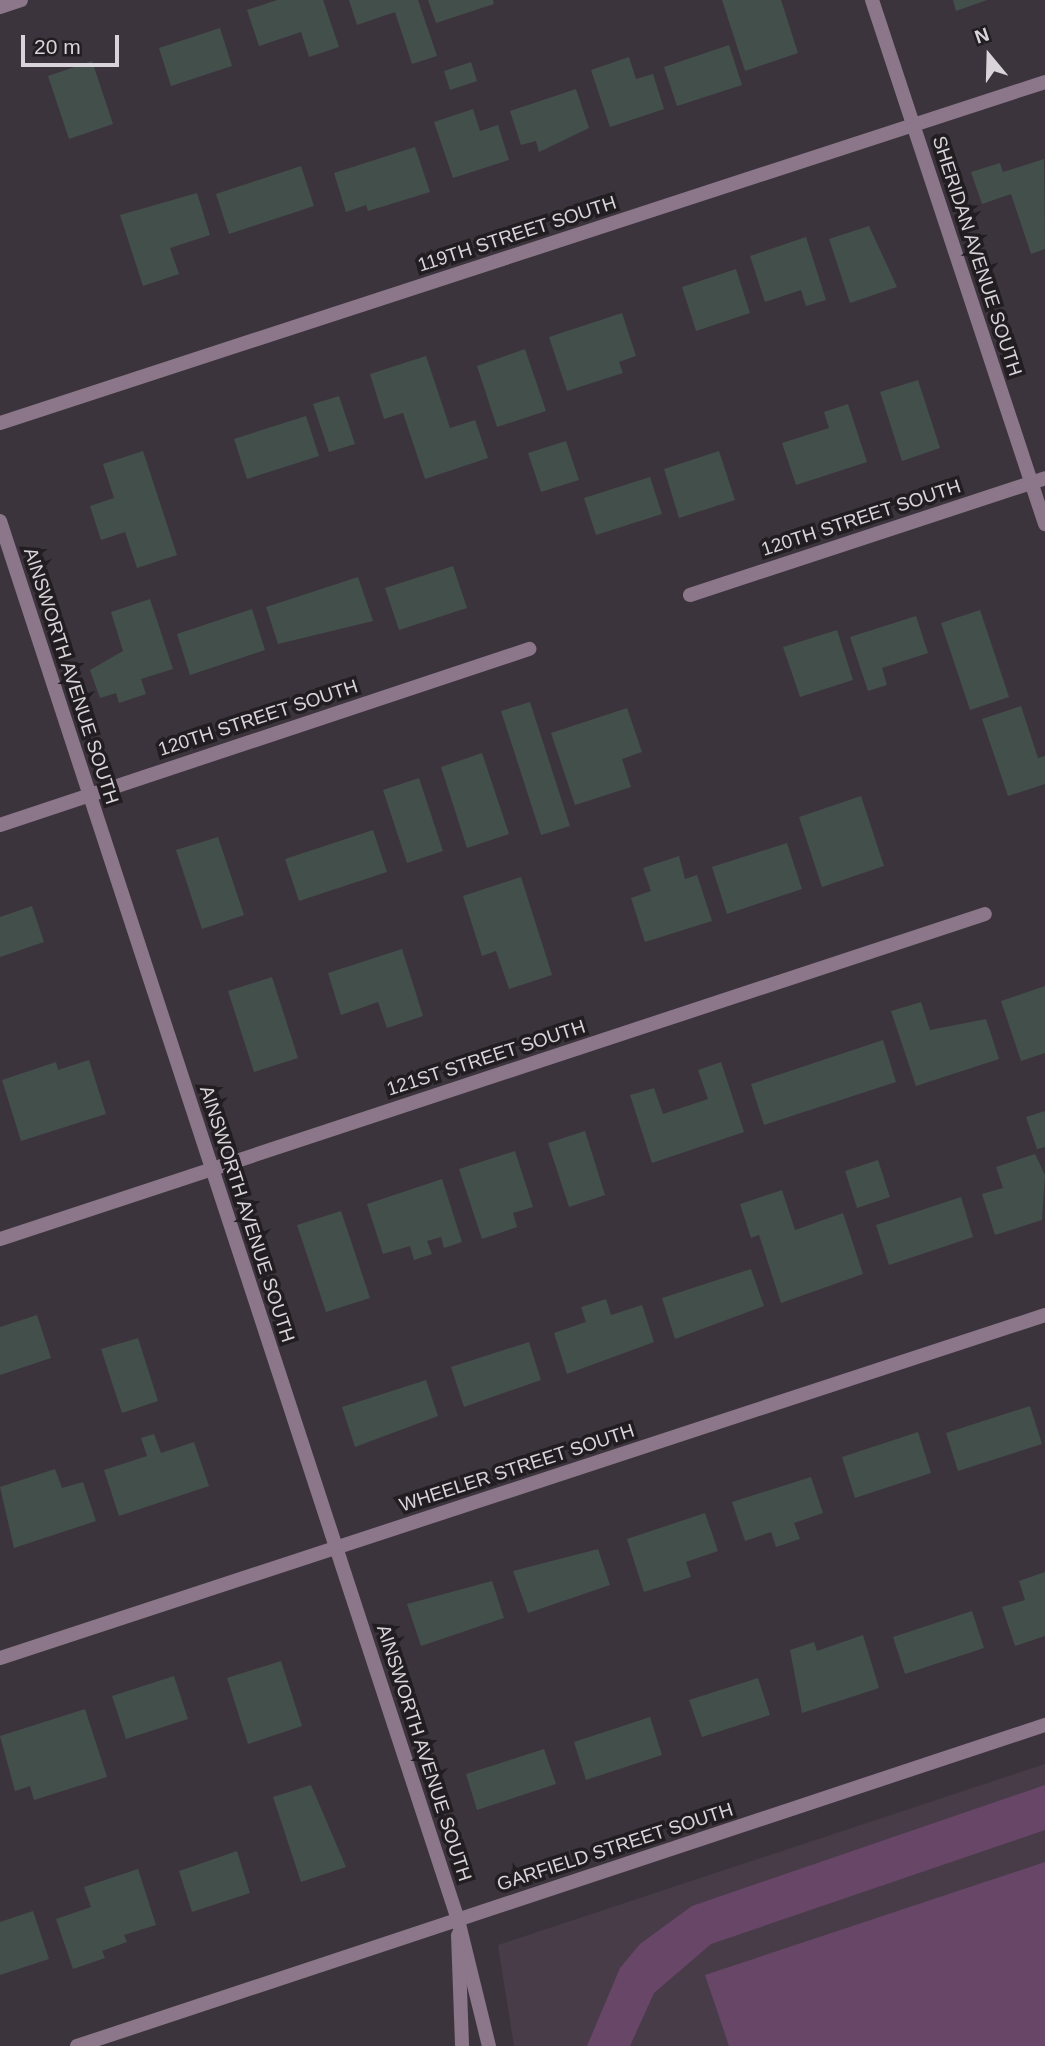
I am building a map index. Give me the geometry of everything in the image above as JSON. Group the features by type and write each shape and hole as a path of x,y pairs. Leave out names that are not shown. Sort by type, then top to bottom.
{"street":[{"path":"0,7 21,0"},
{"name":"SHERIDAN AVENUE SOUTH","path":"872,0 1038,480 1045,524"},
{"name":"119TH STREET SOUTH","path":"0,424 1045,82"},
{"name":"120TH STREET SOUTH","path":"690,596 1038,480"},
{"name":"AINSWORTH AVENUE SOUTH","path":"0,521 458,1920 489,2046"},
{"name":"120TH STREET SOUTH","path":"0,825 529,649"},
{"name":"121ST STREET SOUTH","path":"0,1239 985,914"},
{"name":"WHEELER STREET SOUTH","path":"0,1658 1045,1315"},
{"name":"GARFIELD STREET SOUTH","path":"77,2046 1045,1725"},
{"name":"AINSWORTH AVENUE SOUTH","path":"458,1920 462,2046"}],"shaded area":[{"path":"1045,1764 1045,2046 514,2046 498,1945"},
{"path":"1045,1785 1045,1830 711,1944 654,1993 630,2046 587,2046 620,1968 640,1944 692,1906"},
{"path":"1045,1862 1045,2046 729,2046 705,1975"}],"building":[{"path":"277,0 323,0 339,47 309,57 301,32 259,46 247,10"},
{"path":"349,0 418,0 437,56 412,64 395,12 357,25"},
{"path":"428,0 493,0 494,4 436,23"},
{"path":"722,0 781,0 798,53 745,71"},
{"path":"953,0 987,0 956,11"},
{"path":"220,28 232,66 171,86 159,48"},
{"path":"729,45 742,85 677,106 664,67"},
{"path":"629,57 636,79 653,74 664,109 610,127 591,70"},
{"path":"92,61 113,124 69,139 48,76"},
{"path":"471,62 477,81 450,90 444,71"},
{"path":"576,89 589,128 539,152 536,141 521,145 510,111"},
{"path":"473,109 480,131 498,125 509,160 453,178 434,122"},
{"path":"415,147 430,192 368,211 366,205 346,212 334,173"},
{"path":"1044,159 1045,249 1031,254 1011,194 982,204 971,172 1000,163 1003,172"},
{"path":"301,166 314,206 229,234 216,194"},
{"path":"197,193 210,235 170,248 179,274 143,286 120,215"},
{"path":"869,226 897,287 850,303 829,239"},
{"path":"806,237 826,300 806,306 801,290 765,302 750,256"},
{"path":"736,269 750,313 696,331 682,287"},
{"path":"622,313 636,356 619,362 623,373 567,391 549,337"},
{"path":"525,349 546,411 497,427 477,366"},
{"path":"426,356 450,428 475,420 488,458 425,479 403,413 384,419 370,374"},
{"path":"918,380 940,448 902,461 880,392"},
{"path":"339,396 355,444 329,452 313,404"},
{"path":"848,404 867,462 796,485 782,443 829,428 824,412"},
{"path":"306,416 319,456 247,479 234,439"},
{"path":"566,441 579,480 541,492 528,453"},
{"path":"143,451 177,555 137,568 125,532 101,540 90,506 114,498 103,464"},
{"path":"719,451 735,500 679,518 664,469"},
{"path":"650,477 662,514 596,535 584,498"},
{"path":"453,566 467,608 399,630 385,588"},
{"path":"358,577 373,621 278,644 266,607"},
{"path":"150,599 173,669 141,679 146,694 119,703 116,693 100,698 90,670 123,651 111,612"},
{"path":"252,609 265,650 190,675 177,634"},
{"path":"980,610 1009,697 970,710 941,623"},
{"path":"916,616 928,653 882,668 887,685 868,691 850,637"},
{"path":"837,630 853,680 800,697 783,647"},
{"path":"530,702 570,826 541,835 501,711"},
{"path":"1021,706 1038,758 1045,756 1045,784 1008,796 982,719"},
{"path":"627,708 642,752 622,759 631,787 575,805 551,733"},
{"path":"482,753 509,834 467,848 441,767"},
{"path":"419,778 443,851 407,863 383,790"},
{"path":"861,796 884,866 822,887 799,817"},
{"path":"373,830 387,872 299,901 285,859"},
{"path":"218,837 244,915 202,929 176,850"},
{"path":"787,843 802,889 727,914 712,867"},
{"path":"679,856 685,879 697,875 712,921 645,942 631,898 651,891 643,868"},
{"path":"521,877 552,975 509,989 496,951 482,956 463,896"},
{"path":"32,906 44,942 0,957 0,917"},
{"path":"402,949 423,1016 387,1028 378,1002 341,1015 328,973"},
{"path":"272,977 298,1058 254,1072 228,991"},
{"path":"1045,986 1045,1053 1021,1061 1001,1001"},
{"path":"921,1002 930,1030 986,1019 999,1059 916,1086 891,1011"},
{"path":"883,1040 896,1082 764,1125 751,1084"},
{"path":"89,1060 106,1114 21,1141 2,1080 56,1062 58,1070"},
{"path":"721,1062 744,1132 652,1163 630,1095 654,1088 663,1114 708,1099 698,1070"},
{"path":"1045,1111 1045,1147 1037,1149 1026,1117"},
{"path":"585,1131 605,1195 569,1207 548,1143"},
{"path":"515,1151 533,1207 513,1213 517,1227 482,1239 459,1169"},
{"path":"1035,1154 1045,1175 1042,1220 995,1235 982,1194 1003,1188 996,1167"},
{"path":"878,1160 890,1197 857,1208 845,1171"},
{"path":"442,1179 462,1242 444,1248 441,1237 427,1241 432,1254 414,1260 410,1246 383,1254 367,1204"},
{"path":"782,1190 795,1230 843,1213 863,1274 781,1303 759,1235 751,1238 740,1204"},
{"path":"961,1197 973,1237 889,1265 876,1225"},
{"path":"341,1211 370,1298 326,1312 297,1225"},
{"path":"751,1269 764,1306 675,1339 662,1298"},
{"path":"606,1299 611,1315 642,1305 654,1342 567,1374 554,1333 586,1322 581,1307"},
{"path":"37,1315 51,1358 0,1375 0,1327"},
{"path":"138,1338 158,1401 122,1413 101,1349"},
{"path":"529,1342 541,1380 464,1407 451,1367"},
{"path":"426,1380 438,1416 355,1447 342,1407"},
{"path":"1030,1406 1042,1444 958,1471 946,1433"},
{"path":"918,1432 931,1473 855,1498 842,1457"},
{"path":"154,1434 161,1453 194,1442 209,1486 119,1516 104,1470 147,1456 141,1438"},
{"path":"55,1469 62,1488 83,1482 96,1521 14,1548 0,1487"},
{"path":"811,1477 823,1513 794,1523 800,1539 776,1547 771,1532 745,1541 732,1502"},
{"path":"705,1513 718,1551 686,1562 691,1577 644,1592 627,1539"},
{"path":"598,1549 610,1585 528,1613 513,1571"},
{"path":"1045,1572 1045,1636 1015,1646 1002,1607 1025,1600 1019,1581"},
{"path":"492,1581 504,1618 421,1646 407,1604"},
{"path":"972,1611 984,1648 905,1674 893,1637"},
{"path":"863,1635 879,1688 802,1713 790,1650 814,1642 817,1651"},
{"path":"281,1661 302,1726 248,1744 227,1678"},
{"path":"174,1676 188,1719 126,1739 112,1696"},
{"path":"758,1678 770,1715 702,1737 689,1700"},
{"path":"85,1709 107,1777 34,1800 30,1786 15,1791 0,1736"},
{"path":"650,1717 662,1755 586,1780 574,1742"},
{"path":"544,1749 556,1784 477,1810 466,1774"},
{"path":"311,1785 346,1867 301,1882 273,1797"},
{"path":"237,1851 250,1893 192,1912 179,1871"},
{"path":"138,1869 156,1925 124,1935 127,1942 102,1951 105,1958 73,1969 56,1919 91,1907 84,1887"},
{"path":"33,1911 49,1959 0,1975 0,1922"}]}
